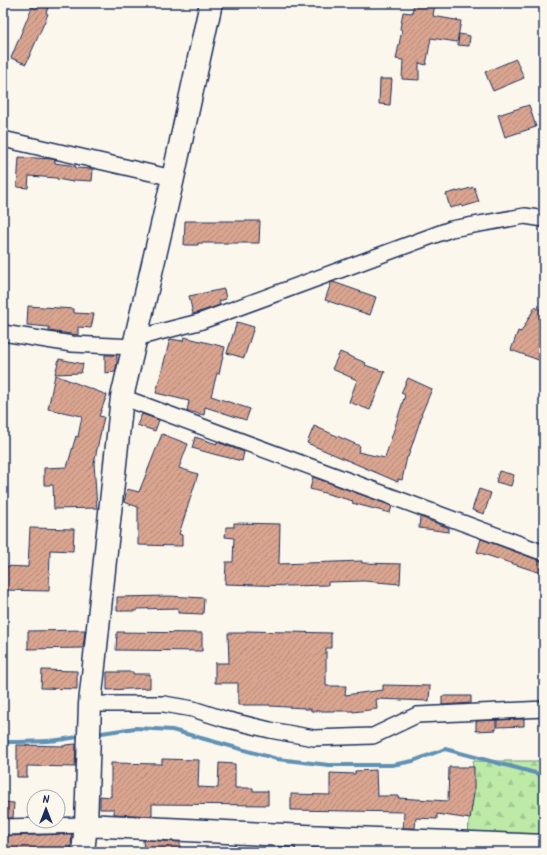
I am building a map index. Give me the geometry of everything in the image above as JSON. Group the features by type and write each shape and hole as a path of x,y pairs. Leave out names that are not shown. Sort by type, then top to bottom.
{"street":[{"path":"83,852 86,825 90,704 122,397 173,178 211,3"},
{"path":"3,139 173,178"},
{"path":"3,333 72,344 135,342 199,322 451,229 525,216 544,219"},
{"path":"122,397 544,553"},
{"path":"90,704 164,704 193,709 224,719 270,730 314,738 373,736 417,715 544,709"},
{"path":"3,828 86,825 304,844 537,848"}],"green space":[{"path":"473,761 543,761 544,852 467,852"}],"building":[{"path":"39,3 50,3 46,13 48,14 26,64 11,58 32,7 36,9"},
{"path":"414,3 435,3 433,16 461,21 457,42 431,38 426,65 419,63 419,80 402,79 403,60 396,59 402,30 400,29 403,12 412,13"},
{"path":"459,34 470,36 469,46 458,45"},
{"path":"516,59 524,78 493,91 485,72"},
{"path":"380,79 392,79 390,105 379,104"},
{"path":"529,105 536,127 505,137 498,115"},
{"path":"19,157 52,159 55,160 55,163 76,166 75,168 93,169 92,181 74,180 73,182 57,178 29,176 28,188 17,187"},
{"path":"474,187 479,202 462,207 462,205 450,208 446,194"},
{"path":"185,221 260,221 259,243 198,243 198,245 184,245"},
{"path":"333,282 376,297 370,315 325,300 331,283"},
{"path":"224,289 226,299 219,301 220,305 193,314 189,296"},
{"path":"28,306 74,309 74,313 94,314 91,328 78,327 78,335 49,331 49,327 27,325"},
{"path":"535,307 544,312 544,362 511,350 518,331 521,332"},
{"path":"237,322 254,327 244,358 227,353"},
{"path":"184,337 225,347 219,374 217,373 211,396 250,409 246,420 205,407 204,415 187,411 189,401 156,393 170,339 183,341"},
{"path":"340,352 366,363 365,365 385,372 370,410 349,402 357,380 332,369"},
{"path":"105,355 117,355 115,372 105,373"},
{"path":"59,359 83,364 81,373 55,374"},
{"path":"55,375 107,395 99,416 104,417 94,463 97,508 54,509 53,485 44,485 44,468 67,467 76,436 78,437 82,416 48,409"},
{"path":"408,378 432,389 421,415 407,457 402,480 398,479 398,482 307,443 314,426 360,446 358,452 385,458 405,395 401,393"},
{"path":"142,414 159,420 155,431 137,425"},
{"path":"162,434 188,444 179,468 198,474 179,534 182,535 182,546 138,545 138,507 124,502 127,489 139,492"},
{"path":"195,437 217,444 217,442 244,452 242,461 192,448"},
{"path":"499,471 514,475 511,486 496,482"},
{"path":"313,477 392,506 390,513 352,503 353,501 310,489"},
{"path":"479,489 491,493 484,514 472,510"},
{"path":"420,517 449,528 449,532 419,528"},
{"path":"234,523 280,524 279,564 362,561 362,563 401,564 400,584 364,581 328,582 328,585 290,586 225,584 226,562 233,562 234,538 225,537 226,527 234,527"},
{"path":"30,528 74,529 73,551 50,550 49,591 3,590 3,566 28,567"},
{"path":"481,539 544,562 544,574 477,552"},
{"path":"169,596 204,598 203,614 178,613 178,608 117,611 117,597"},
{"path":"85,630 83,648 28,649 28,631"},
{"path":"246,631 331,633 331,648 326,648 326,686 346,686 345,695 383,690 383,685 430,686 429,701 376,699 377,709 353,712 311,711 311,709 270,705 238,705 238,683 215,683 215,663 229,663 228,633 246,633"},
{"path":"117,632 202,633 202,651 116,650"},
{"path":"42,670 77,671 77,689 41,688"},
{"path":"107,672 133,672 133,674 150,674 150,688 107,690"},
{"path":"442,696 471,696 471,703 442,705"},
{"path":"524,719 524,726 497,727 497,720"},
{"path":"496,720 496,730 476,731 476,721"},
{"path":"76,744 75,767 27,766 27,777 17,777 17,745 65,746"},
{"path":"162,759 199,760 198,787 218,788 219,763 235,764 235,788 253,788 253,791 268,791 268,805 152,804 152,816 114,814 114,809 100,809 100,796 111,797 111,763 162,764"},
{"path":"449,767 474,767 474,793 470,819 437,814 437,819 416,818 415,828 403,828 404,812 291,810 291,794 330,795 330,773 355,774 355,771 376,770 377,796 399,796 398,798 448,801"},
{"path":"3,802 14,803 13,818 3,818"},
{"path":"72,834 71,847 65,847 65,852 3,852 3,836"},
{"path":"143,840 180,842 180,852 144,852"}],"waterway":[{"path":"95,734 135,728 172,730 277,759 329,765 392,765 413,761 445,749 539,774 544,774"},
{"path":"3,742 53,741 82,736"}]}
